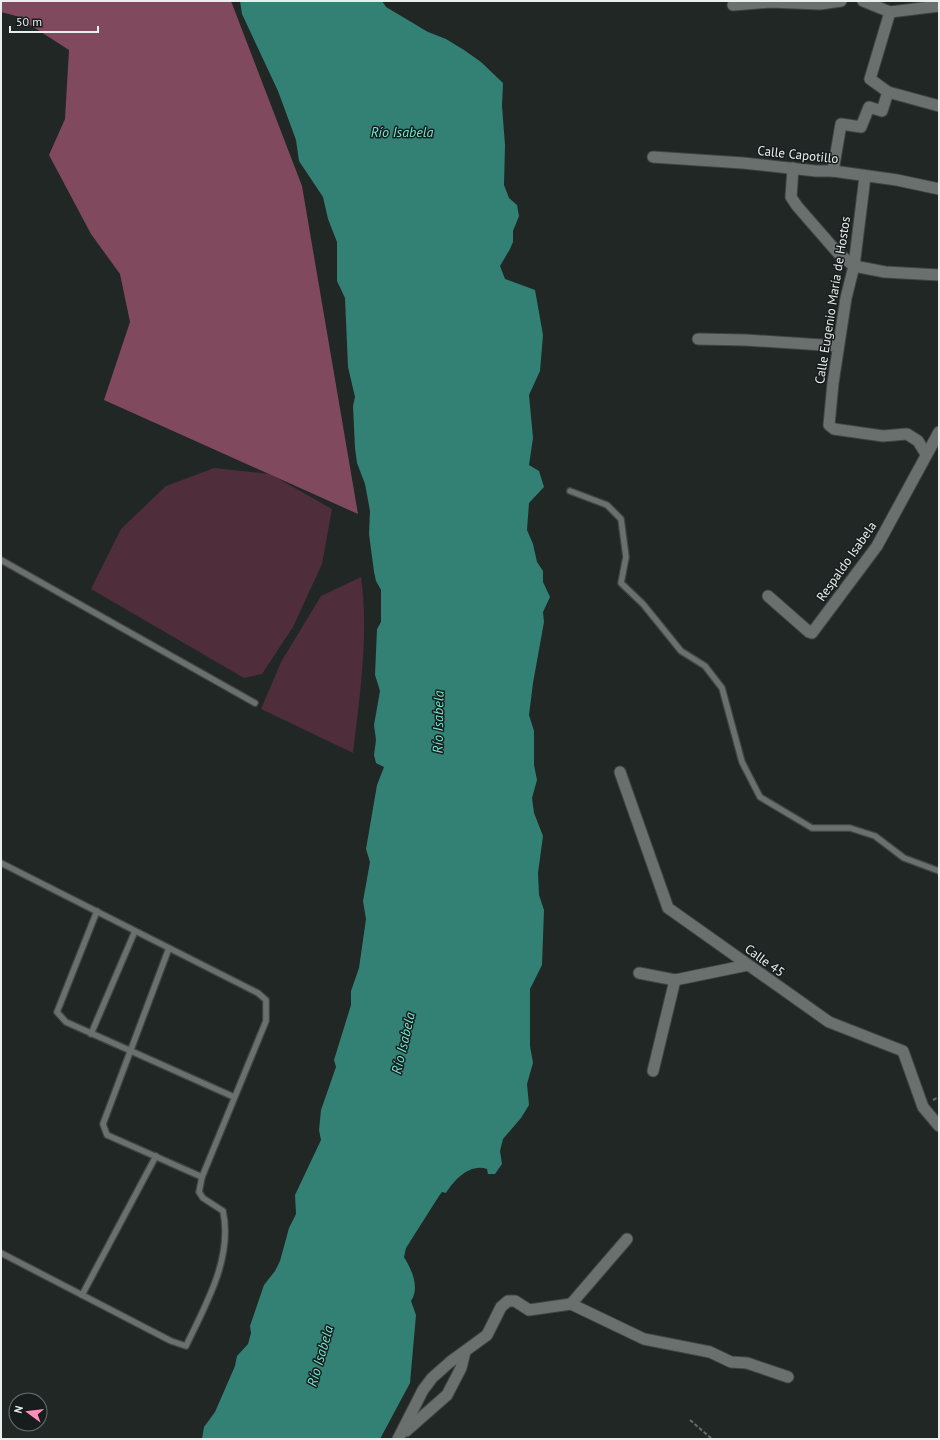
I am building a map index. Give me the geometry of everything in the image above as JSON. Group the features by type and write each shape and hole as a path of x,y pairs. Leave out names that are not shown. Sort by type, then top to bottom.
{"street":[{"path":"733,5 770,2 820,4 841,1"},
{"path":"863,1 890,12 939,6"},
{"path":"890,12 870,79 888,92 939,106"},
{"path":"833,171 841,124 861,127 869,107 882,111 888,92"},
{"name":"Calle Capotillo","path":"653,157 833,171 898,180 939,188"},
{"path":"793,168 791,197 838,253 854,266 885,272 939,275"},
{"name":"Calle Eugenio María de Hostos","path":"865,176 854,266 846,298 838,346 833,383 830,425 831,428 883,436 907,434 918,442 926,454"},
{"path":"698,339 745,340 838,346"},
{"name":"Respaldo Isabela","path":"768,596 812,633 877,546 926,454 938,436"},
{"name":"Calle 45","path":"620,772 668,908 828,1022 903,1050 923,1106 939,1126"},
{"path":"639,973 675,980 748,965"},
{"path":"653,1071 675,980"},
{"path":"571,1304 627,1239"},
{"path":"399,1438 423,1390 432,1378 487,1335 501,1307 508,1301 515,1302 529,1310 571,1304 644,1339 710,1352 731,1362 747,1364 788,1377"},
{"path":"399,1438 447,1395 461,1368 465,1352"}],"lane":[{"path":"570,491 607,505 621,519 626,557 621,583 643,604 681,651 706,666 722,688 742,762 760,797 812,828 850,828 875,836 904,858 939,871"},
{"path":"1,560 255,703"},
{"path":"1,862 258,993 266,1000 266,1021 202,1177 199,1192 203,1198 223,1211 226,1224 220,1273 186,1346 171,1341 1,1253"},
{"path":"97,911 57,1012 66,1022 131,1050 234,1098"},
{"path":"92,1034 135,931"},
{"path":"169,948 103,1124 108,1135 202,1177"},
{"path":"82,1295 156,1156"}],"path":[{"path":"690,1420 712,1439"}],"shaded area":[{"path":"1,1 231,1 302,186 358,514 104,400 130,322 120,274 91,234 49,155 65,119 69,50 16,16 1,12"},
{"path":"214,468 270,474 332,509 322,564 293,627 262,674 244,678 91,589 121,529 166,486"},
{"path":"361,577 364,621 363,665 353,753 261,709 281,662 321,596"}],"water":[{"name":"Río Isabela","path":"240,1 382,1 386,7 428,32 446,39 464,50 481,62 503,83 502,106 505,145 504,185 509,198 517,205 519,216 513,231 513,242 500,266 505,279 535,290 543,335 540,371 529,395 533,438 529,465 539,471 544,487 529,503 527,530 533,544 537,562 543,571 543,582 550,597 543,612 544,622 529,715 534,731 534,765 537,780 532,798 534,813 543,836 538,873 539,895 544,910 542,965 530,989 530,1046 533,1063 527,1084 529,1105 521,1118 503,1139 500,1151 502,1164 495,1174 488,1174 487,1169 475,1168 458,1178 446,1193 442,1192 439,1196 406,1248 404,1257 412,1273 415,1285 414,1296 411,1301 416,1315 410,1383 380,1439 202,1439 204,1427 215,1412 235,1366 237,1356 248,1344 251,1333 250,1326 264,1285 275,1271 280,1261 289,1228 296,1214 295,1195 321,1140 319,1130 321,1110 336,1067 334,1060 351,1005 351,991 359,968 366,919 363,901 370,862 366,849 377,785 384,767 376,763 374,755 376,740 374,725 380,691 375,675 377,629 381,622 381,590 376,581 374,572 369,534 370,511 365,484 357,463 355,448 353,406 355,397 348,367 345,298 337,281 337,242 328,219 323,197 299,161 296,140 278,91 242,14"}]}
